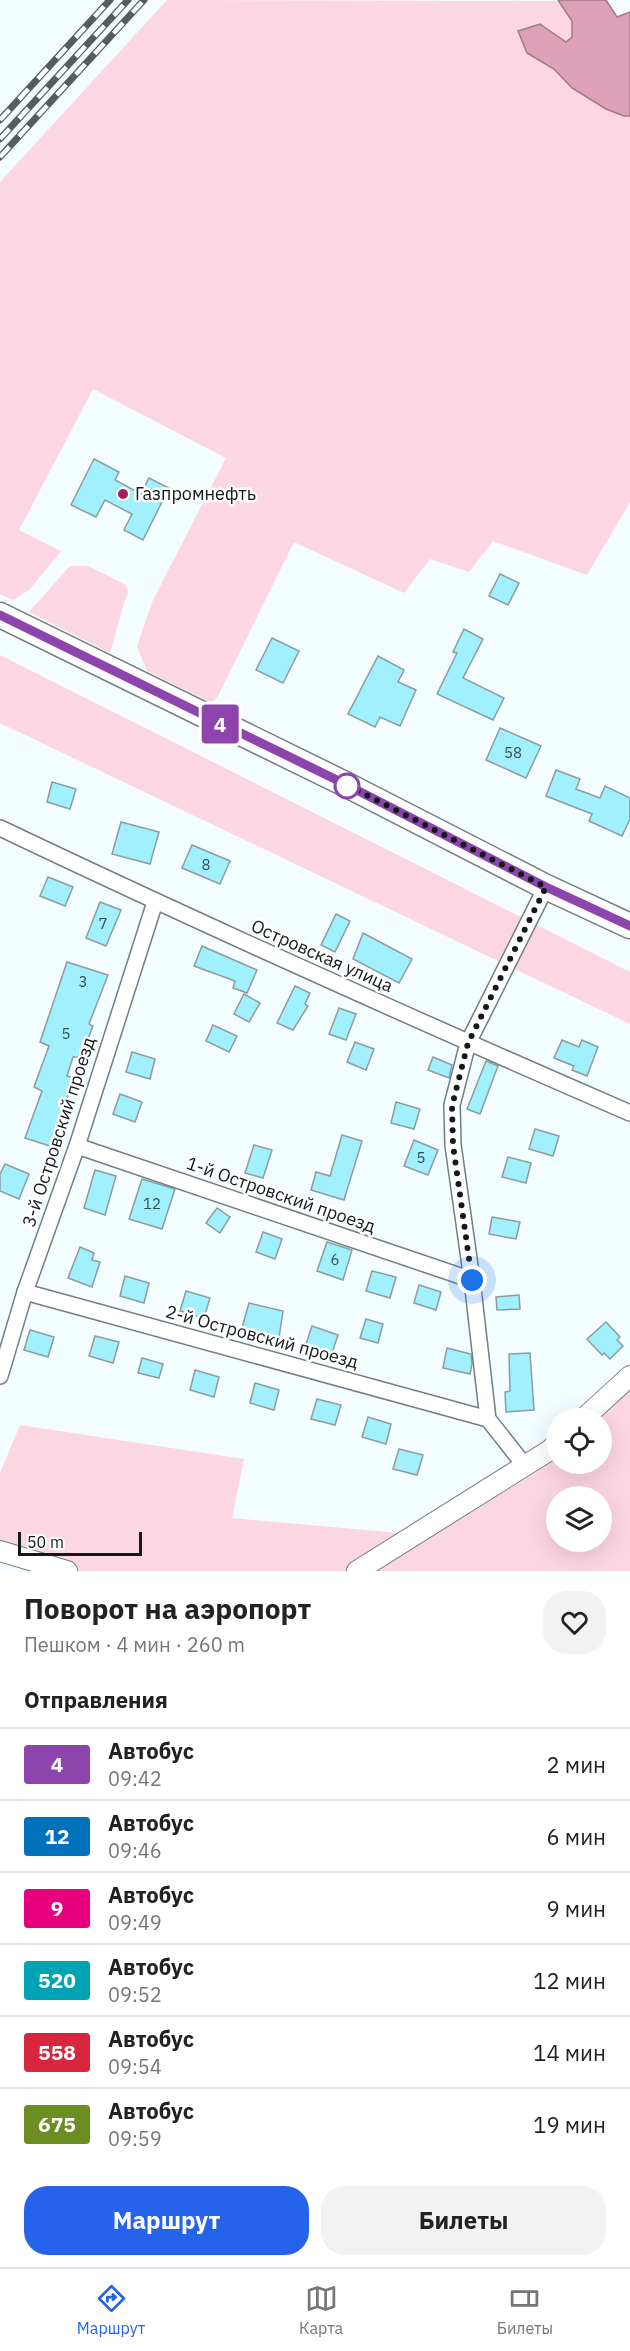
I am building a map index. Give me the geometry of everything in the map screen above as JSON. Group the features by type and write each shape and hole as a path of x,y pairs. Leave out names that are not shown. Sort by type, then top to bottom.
{"main road":[{"path":"0,615 343,783 546,887 630,926"}],"street":[{"name":"Островская улица","path":"0,828 155,902 630,1113"},
{"path":"525,1466 489,1419 453,1145 452,1106 468,1043 546,887"},
{"name":"3-й Островский проезд","path":"0,1376 155,902"},
{"name":"1-й Островский проезд","path":"76,1146 472,1280"},
{"name":"2-й Островский проезд","path":"26,1292 489,1419"},
{"path":"596,1408 630,1376"},
{"path":"357,1571 546,1451"},
{"path":"0,1551 67,1571"}],"shaded area":[{"path":"167,0 559,1 572,21 572,36 566,42 527,52 555,69 572,88 606,109 630,116 630,502 587,575 493,541 469,572 430,559 404,593 294,542 218,696 212,703 147,671 137,646 153,600 226,458 93,389 19,530 61,551 29,590 13,600 0,594 0,182"},
{"path":"558,0 606,0 617,17 630,12 630,116 606,109 572,88 554,69 527,53 518,31 540,24 566,42 572,37 572,21"},
{"path":"70,566 88,566 126,585 128,594 110,653 29,612"},
{"path":"0,655 630,972 630,1024 0,723"},
{"path":"630,1373 630,1571 70,1571 0,1546 0,1473 20,1425 244,1459 232,1518 432,1536 518,1474 546,1449 546,1474 612,1474 612,1408 592,1408"}],"building":[{"path":"94,459 119,472 115,480 141,494 149,478 169,488 143,540 124,530 132,514 105,500 96,517 71,505"},
{"path":"500,574 519,583 508,605 489,596"},
{"path":"464,629 483,639 463,678 504,698 493,720 437,694 457,653 453,652"},
{"path":"272,638 299,651 283,683 256,670"},
{"path":"378,656 404,670 398,682 416,690 400,726 380,717 375,727 348,714"},
{"path":"500,728 541,746 526,778 486,760"},
{"path":"556,770 580,779 576,789 600,798 605,786 630,798 630,819 622,836 589,821 592,814 546,796"},
{"path":"52,782 76,789 70,809 47,802"},
{"path":"121,822 159,832 150,864 112,854"},
{"path":"192,845 230,861 220,884 182,868"},
{"path":"48,877 73,887 65,906 40,896"},
{"path":"100,902 121,910 106,946 86,938"},
{"path":"336,914 350,921 335,952 321,945"},
{"path":"363,933 412,959 399,983 353,959"},
{"path":"202,946 257,970 247,993 233,988 235,981 194,966"},
{"path":"67,962 108,975 89,1024 93,1026 81,1057 73,1057 67,1076 73,1078 53,1147 25,1138 42,1091 34,1087 49,1046 40,1042"},
{"path":"295,986 310,993 305,1004 308,1006 293,1030 277,1023"},
{"path":"244,994 260,1003 249,1022 234,1014"},
{"path":"339,1008 356,1014 346,1040 329,1034"},
{"path":"213,1025 237,1036 229,1052 206,1041"},
{"path":"562,1040 579,1047 582,1040 598,1047 587,1076 572,1070 574,1066 554,1058"},
{"path":"355,1042 374,1049 366,1070 347,1062"},
{"path":"132,1052 155,1059 150,1079 126,1072"},
{"path":"433,1057 452,1065 449,1078 428,1070"},
{"path":"486,1061 498,1066 480,1114 467,1109"},
{"path":"120,1094 142,1102 135,1122 113,1114"},
{"path":"396,1102 420,1109 414,1129 391,1123"},
{"path":"535,1129 559,1136 553,1156 529,1149"},
{"path":"342,1135 362,1141 344,1200 311,1190 316,1172 330,1176"},
{"path":"414,1140 438,1150 428,1175 404,1166"},
{"path":"254,1145 272,1150 263,1178 245,1173"},
{"path":"508,1157 531,1163 526,1183 502,1177"},
{"path":"5,1164 29,1174 19,1199 0,1191 0,1174"},
{"path":"95,1170 116,1176 105,1215 84,1208"},
{"path":"142,1179 175,1189 162,1229 129,1219"},
{"path":"217,1208 230,1217 220,1233 206,1223"},
{"path":"492,1217 520,1222 516,1239 489,1234"},
{"path":"263,1232 282,1239 275,1259 256,1252"},
{"path":"327,1242 352,1250 343,1280 317,1271"},
{"path":"80,1247 94,1253 92,1260 100,1262 92,1287 68,1278"},
{"path":"372,1271 396,1277 390,1298 366,1291"},
{"path":"125,1276 149,1283 144,1303 120,1296"},
{"path":"419,1285 441,1292 436,1310 414,1303"},
{"path":"186,1291 210,1298 204,1318 180,1311"},
{"path":"519,1295 520,1309 497,1310 496,1297"},
{"path":"249,1303 283,1311 278,1344 240,1335"},
{"path":"366,1319 383,1324 378,1343 360,1338"},
{"path":"606,1322 620,1337 617,1340 623,1346 610,1359 604,1353 602,1355 587,1339"},
{"path":"312,1326 338,1335 332,1353 306,1344"},
{"path":"30,1330 54,1337 48,1357 24,1350"},
{"path":"95,1336 119,1342 113,1363 89,1356"},
{"path":"447,1348 471,1354 470,1374 443,1368"},
{"path":"530,1353 534,1410 506,1412 505,1392 510,1391 509,1354"},
{"path":"142,1358 163,1364 159,1378 138,1373"},
{"path":"195,1370 219,1377 214,1397 190,1390"},
{"path":"255,1383 279,1390 274,1410 250,1403"},
{"path":"317,1399 341,1405 335,1425 311,1419"},
{"path":"368,1417 391,1424 386,1444 362,1437"},
{"path":"399,1449 423,1455 417,1475 393,1469"}],"railway":[{"path":"0,120 110,0"},
{"path":"0,139 128,0"},
{"path":"0,157 144,0"}],"bus line":[{"name":"4","path":"0,615 343,783 546,887 630,926"}],"place":[{"name":"Газпромнефть","path":"123,494"}],"route":[{"path":"347,786 343,783 546,887 468,1043 452,1106 453,1145 472,1280"}]}
